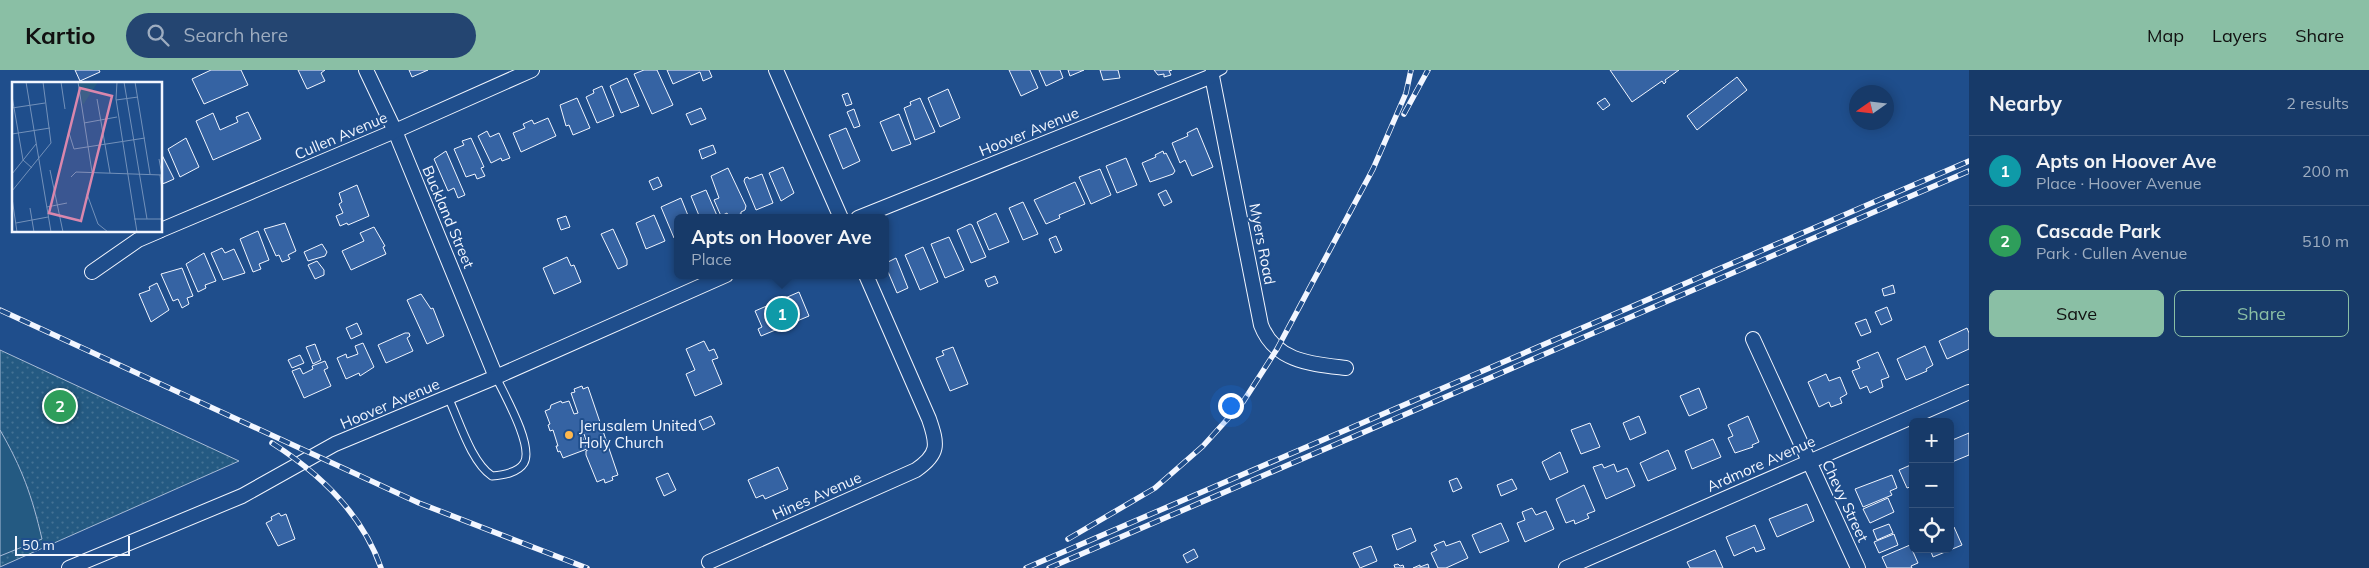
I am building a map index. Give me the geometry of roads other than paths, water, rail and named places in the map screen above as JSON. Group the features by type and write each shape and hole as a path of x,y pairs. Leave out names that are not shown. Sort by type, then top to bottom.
{"street":[{"name":"Buckland Street","path":"366,70 395,131 496,376"},
{"name":"Cullen Avenue","path":"162,230 395,131 532,70"},
{"path":"776,70 839,214"},
{"name":"Hoover Avenue","path":"868,214 1216,72"},
{"name":"Myers Road","path":"1216,72 1261,325 1267,339 1277,349 1312,364 1346,368"},
{"name":"Cullen Avenue","path":"92,272 138,240 158,232"},
{"name":"Hoover Avenue","path":"69,568 216,508 242,496 335,444 448,397 717,279"},
{"name":"Hines Avenue","path":"709,562 916,470 928,462 933,454 935,437 932,428 868,279"},
{"name":"Chevy Street","path":"1753,339 1858,568"},
{"name":"Ardmore Avenue","path":"1566,568 1969,392"}],"lane":[{"path":"448,397 474,456 484,471 492,476 508,474 523,465 527,455 518,423 496,376"}],"railway":[{"path":"1068,539 1155,488 1203,446 1243,402 1277,349 1373,169 1406,93 1411,70"},
{"path":"1404,114 1428,70"},
{"path":"1026,568 1969,161"},
{"path":"1049,568 1969,171"},
{"path":"0,310 419,503 587,568"},
{"path":"272,443 306,467 351,512 363,529 381,568"}],"place":[{"name":"Apts on Hoover Ave","path":"782,314"},
{"name":"Cascade Park","path":"60,406"},
{"name":"Jerusalem United Holy Church","path":"569,435"}]}
